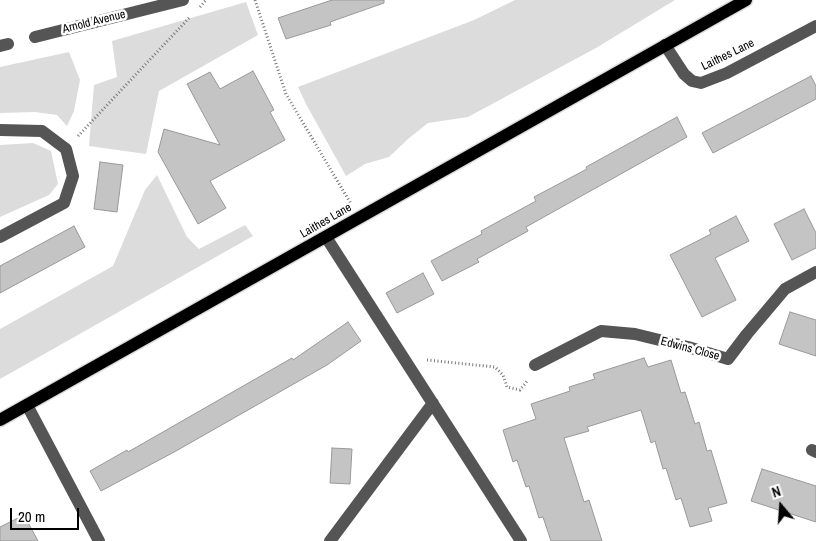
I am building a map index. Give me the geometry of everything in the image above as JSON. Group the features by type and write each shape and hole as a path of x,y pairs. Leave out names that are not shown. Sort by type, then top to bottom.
{"main road":[{"name":"Laithes Lane","path":"0,420 746,0"}],"street":[{"name":"Arnold Avenue","path":"35,37 183,0"},
{"name":"Laithes Lane","path":"665,45 684,74 692,82 701,83 727,73 816,26"},
{"path":"0,130 42,131 66,149 73,176 64,202 0,237"},
{"path":"326,237 521,541"},
{"name":"Edwins Close","path":"535,365 601,331 635,334 688,346 728,359 785,289 816,272"},
{"path":"330,541 433,403"},
{"path":"27,405 98,541"}],"path":[{"path":"199,7 206,0"},
{"path":"255,0 286,94 359,217"},
{"path":"66,149 193,14"},
{"path":"404,358 495,367 503,375 507,387 520,390 530,377 535,365"}],"shaded area":[{"path":"515,0 675,0 596,48 468,117 428,123 389,157 365,164 346,176 298,87 474,20"},
{"path":"246,2 258,35 159,91 146,154 89,146 94,85 117,77 112,41"},
{"path":"69,52 80,80 74,111 67,126 57,115 35,112 0,113 0,67"},
{"path":"33,143 51,151 58,184 49,195 0,217 0,145"},
{"path":"157,175 187,237 199,249 245,225 253,236 0,379 0,329 113,266 145,190"}],"building":[{"path":"332,0 384,0 384,3 330,22 331,25 286,39 278,18"},
{"path":"253,71 274,110 270,112 285,140 210,181 226,208 198,224 158,152 164,129 220,145 187,84 210,72 220,89"},
{"path":"811,76 816,86 816,99 713,153 702,133"},
{"path":"677,117 687,137 526,227 528,231 477,259 479,262 442,281 431,261 482,234 481,231 536,201 534,197"},
{"path":"100,162 123,165 117,212 94,209"},
{"path":"804,209 816,233 816,248 792,260 774,224"},
{"path":"736,216 749,241 715,258 736,300 702,317 670,255 711,234 709,230"},
{"path":"74,226 85,247 0,293 0,266"},
{"path":"423,273 434,294 397,313 386,293"},
{"path":"790,312 816,320 816,356 779,344"},
{"path":"348,322 361,341 327,365 176,451 101,491 90,471 127,450 128,452 292,358 293,360"},
{"path":"644,358 648,367 671,360 681,393 685,392 695,424 699,422 707,451 711,450 727,503 708,508 712,521 690,527 681,498 676,500 666,468 663,469 655,441 651,443 641,410 587,427 589,431 564,438 584,502 589,500 602,541 551,541 543,517 539,518 529,486 526,487 517,460 513,462 503,430 536,419 531,404 570,391 569,387 595,379 593,374"},
{"path":"332,448 352,449 350,484 330,483"},
{"path":"762,469 816,486 816,522 751,501"},
{"path":"24,515 38,541 0,541 0,527"}]}
